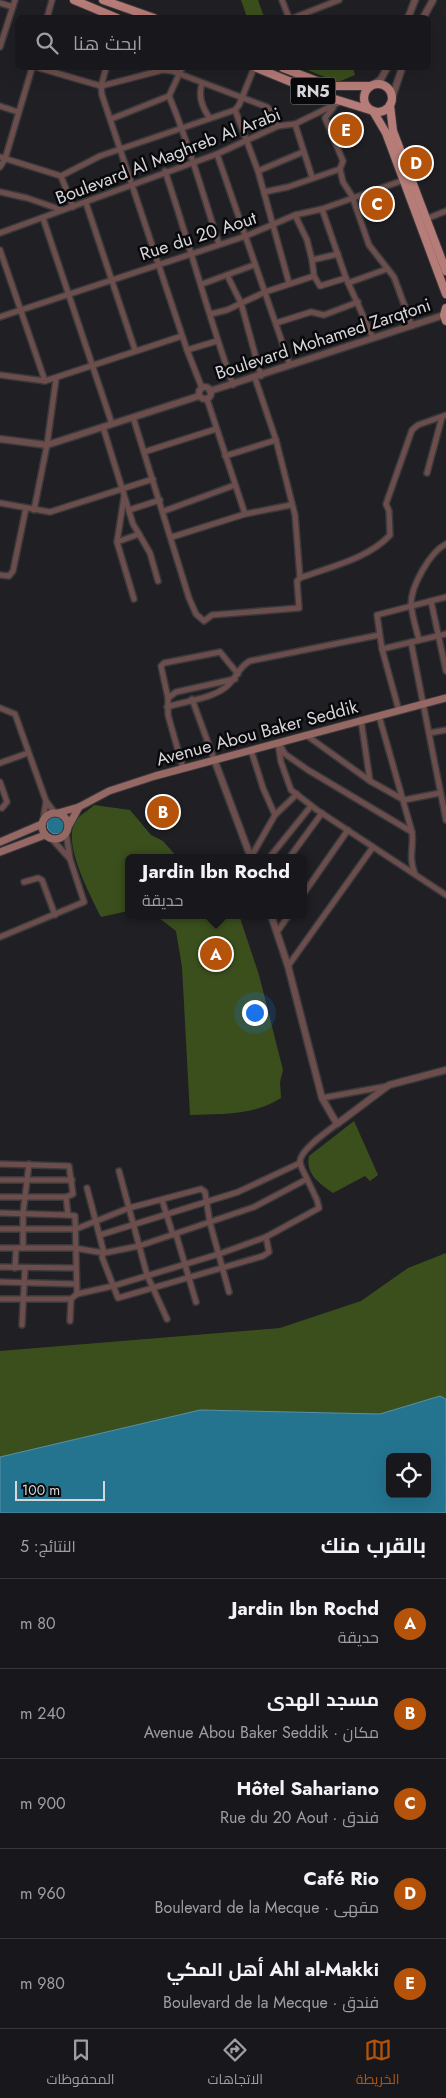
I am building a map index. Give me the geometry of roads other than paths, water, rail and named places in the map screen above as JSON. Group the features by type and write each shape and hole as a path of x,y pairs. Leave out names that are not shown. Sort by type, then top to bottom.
{"main road":[{"path":"74,0 110,15"},
{"path":"103,0 118,2 147,15"},
{"name":"RN5","path":"261,70 371,110"},
{"name":"RN5","path":"288,70 330,86 371,86"},
{"path":"446,271 393,131 390,90 384,85 371,86 364,98 383,127 446,294"},
{"path":"371,110 381,112 391,101"},
{"name":"Avenue Abou Baker Seddik","path":"57,813 79,807 120,787 214,759 279,744 360,720 446,698"},
{"path":"0,852 48,837 61,838 79,807"},
{"path":"0,842 42,823 48,815 57,813 67,820 67,830"},
{"path":"42,823 48,837"}],"street":[{"path":"0,47 2,35 15,0"},
{"path":"48,15 52,0"},
{"path":"282,0 287,15"},
{"path":"300,15 337,0"},
{"path":"409,15 415,0"},
{"path":"425,15 433,0"},
{"path":"0,3 12,7"},
{"path":"0,167 31,70"},
{"path":"46,70 101,86 163,70 180,74 271,110 278,126"},
{"path":"105,70 101,86 110,119 182,336 202,388"},
{"path":"110,119 170,96 181,70"},
{"path":"2,158 61,176 81,164 120,149 234,110 255,70"},
{"path":"371,86 381,79 386,70"},
{"path":"391,101 401,70"},
{"path":"202,84 200,92 202,102 209,117"},
{"path":"170,96 220,244"},
{"name":"Boulevard Al Maghreb Al Arabi","path":"0,233 165,171 217,154 278,126 295,124 343,101"},
{"path":"335,105 325,118 343,161 340,169 343,182 352,196 369,245 396,283 412,326"},
{"path":"0,106 18,112"},
{"path":"234,110 258,171 289,283"},
{"path":"295,124 312,177"},
{"path":"258,171 303,152"},
{"path":"217,154 290,365"},
{"path":"264,192 288,187 312,177 340,169"},
{"path":"165,171 202,284 217,341 234,385"},
{"path":"61,176 73,207"},
{"name":"Rue du 20 Aout","path":"0,317 192,252 246,236 295,216 322,209 352,196 404,180"},
{"path":"0,192 27,198 62,210"},
{"path":"86,202 135,350"},
{"path":"322,209 347,280 372,338"},
{"path":"426,219 446,211"},
{"path":"295,216 307,240 314,276 320,286 387,269"},
{"path":"43,218 112,424"},
{"path":"0,250 19,310 45,381"},
{"path":"312,260 338,254"},
{"path":"202,284 254,265"},
{"path":"134,417 193,608 204,621 212,615 299,608 297,580 300,578 297,528 241,303 227,275"},
{"path":"211,314 289,283 314,276"},
{"path":"276,323 311,312 324,315 358,302"},
{"name":"Boulevard Mohamed Zarqtoni","path":"210,391 234,385 445,315"},
{"path":"0,375 45,381 182,336"},
{"path":"187,350 217,341"},
{"path":"34,510 47,445 56,378"},
{"path":"202,388 207,388 210,391 210,396 207,399 245,514"},
{"path":"202,388 199,391 199,396 202,399 207,399"},
{"name":"Boulevard Mohamed Zarqtoni","path":"0,439 47,445 199,396"},
{"path":"427,473 444,416"},
{"path":"300,578 356,557 381,545 390,536 389,511 386,504 412,430 418,425 444,416"},
{"path":"103,427 124,496 139,534 150,553 158,581"},
{"path":"144,452 216,429"},
{"path":"225,456 276,440"},
{"path":"0,503 45,512 153,480"},
{"path":"164,511 235,486"},
{"path":"124,496 117,542 134,599"},
{"path":"129,510 160,500"},
{"path":"172,538 245,514 292,505"},
{"path":"0,575 8,576 14,571 26,508"},
{"path":"117,542 139,534"},
{"path":"419,640 411,606 412,597 424,569 436,551 446,544"},
{"path":"398,710 382,649 377,615 446,597"},
{"path":"431,601 446,668"},
{"path":"382,649 446,634"},
{"path":"167,707 216,693 236,676 242,665 250,661 379,635"},
{"path":"411,642 446,820"},
{"path":"184,768 167,707 168,698 160,666 164,663 220,652 236,676"},
{"path":"168,698 176,692 236,676"},
{"path":"192,699 250,854"},
{"path":"0,708 15,714 46,801 57,813"},
{"path":"379,716 412,832 413,843 410,853 414,873 421,878"},
{"path":"360,720 370,781"},
{"path":"429,733 446,730"},
{"path":"306,735 370,781 404,800 440,793"},
{"path":"279,744 285,754 308,770 412,832"},
{"path":"279,744 281,762 291,790 322,814 445,892"},
{"path":"252,750 263,788 275,815"},
{"path":"0,763 28,753"},
{"path":"0,782 7,802 2,808"},
{"path":"253,854 275,815 297,794"},
{"path":"42,823 46,801"},
{"path":"272,854 311,806"},
{"path":"292,854 322,814"},
{"path":"0,936 84,902 70,859 67,830"},
{"path":"307,889 348,830"},
{"path":"48,837 70,859"},
{"path":"288,966 373,847"},
{"path":"24,882 38,878 42,880 55,915"},
{"path":"272,919 288,966 322,1098 337,1124"},
{"path":"277,932 286,919"},
{"path":"322,1098 389,1085 446,1070"},
{"path":"100,1235 238,1192 300,1162 304,1152 337,1124 389,1085"},
{"path":"0,1299 71,1299 77,1294 113,1286 219,1254 266,1237 319,1208 318,1200 300,1162"},
{"path":"0,1164 68,1165 73,1194 66,1197 0,1197"},
{"path":"23,1248 23,1213 29,1164"},
{"path":"119,1171 147,1275 167,1320"},
{"path":"0,1180 72,1180"},
{"path":"0,1248 76,1248 104,1252 139,1246 210,1223 267,1201 307,1180"},
{"path":"87,1188 104,1252 102,1256 118,1298 153,1290 268,1254 266,1237"},
{"path":"0,1229 76,1229 130,1208 201,1189 205,1192 210,1223 229,1292"},
{"path":"66,1197 68,1215"},
{"path":"162,1200 185,1264 196,1302"},
{"path":"0,1213 75,1216 77,1294"},
{"path":"15,1268 16,1248"},
{"path":"0,1267 75,1268"},
{"path":"22,1325 25,1299 25,1268"},
{"path":"0,1282 76,1284"},
{"path":"70,1321 71,1299"}],"water":[{"path":"52,816 60,816 65,821 63,832 52,834 47,829 47,821"},
{"path":"440,1396 446,1399 446,1513 0,1513 0,1457 200,1410 380,1414"}],"place":[{"name":"Ahl al-Makki أهل المكي","path":"346,130"},
{"name":"Café Rio","path":"416,163"},
{"name":"Hôtel Sahariano","path":"377,204"},
{"name":"مسجد الهدى","path":"163,812"},
{"name":"Jardin Ibn Rochd","path":"216,954"}]}
